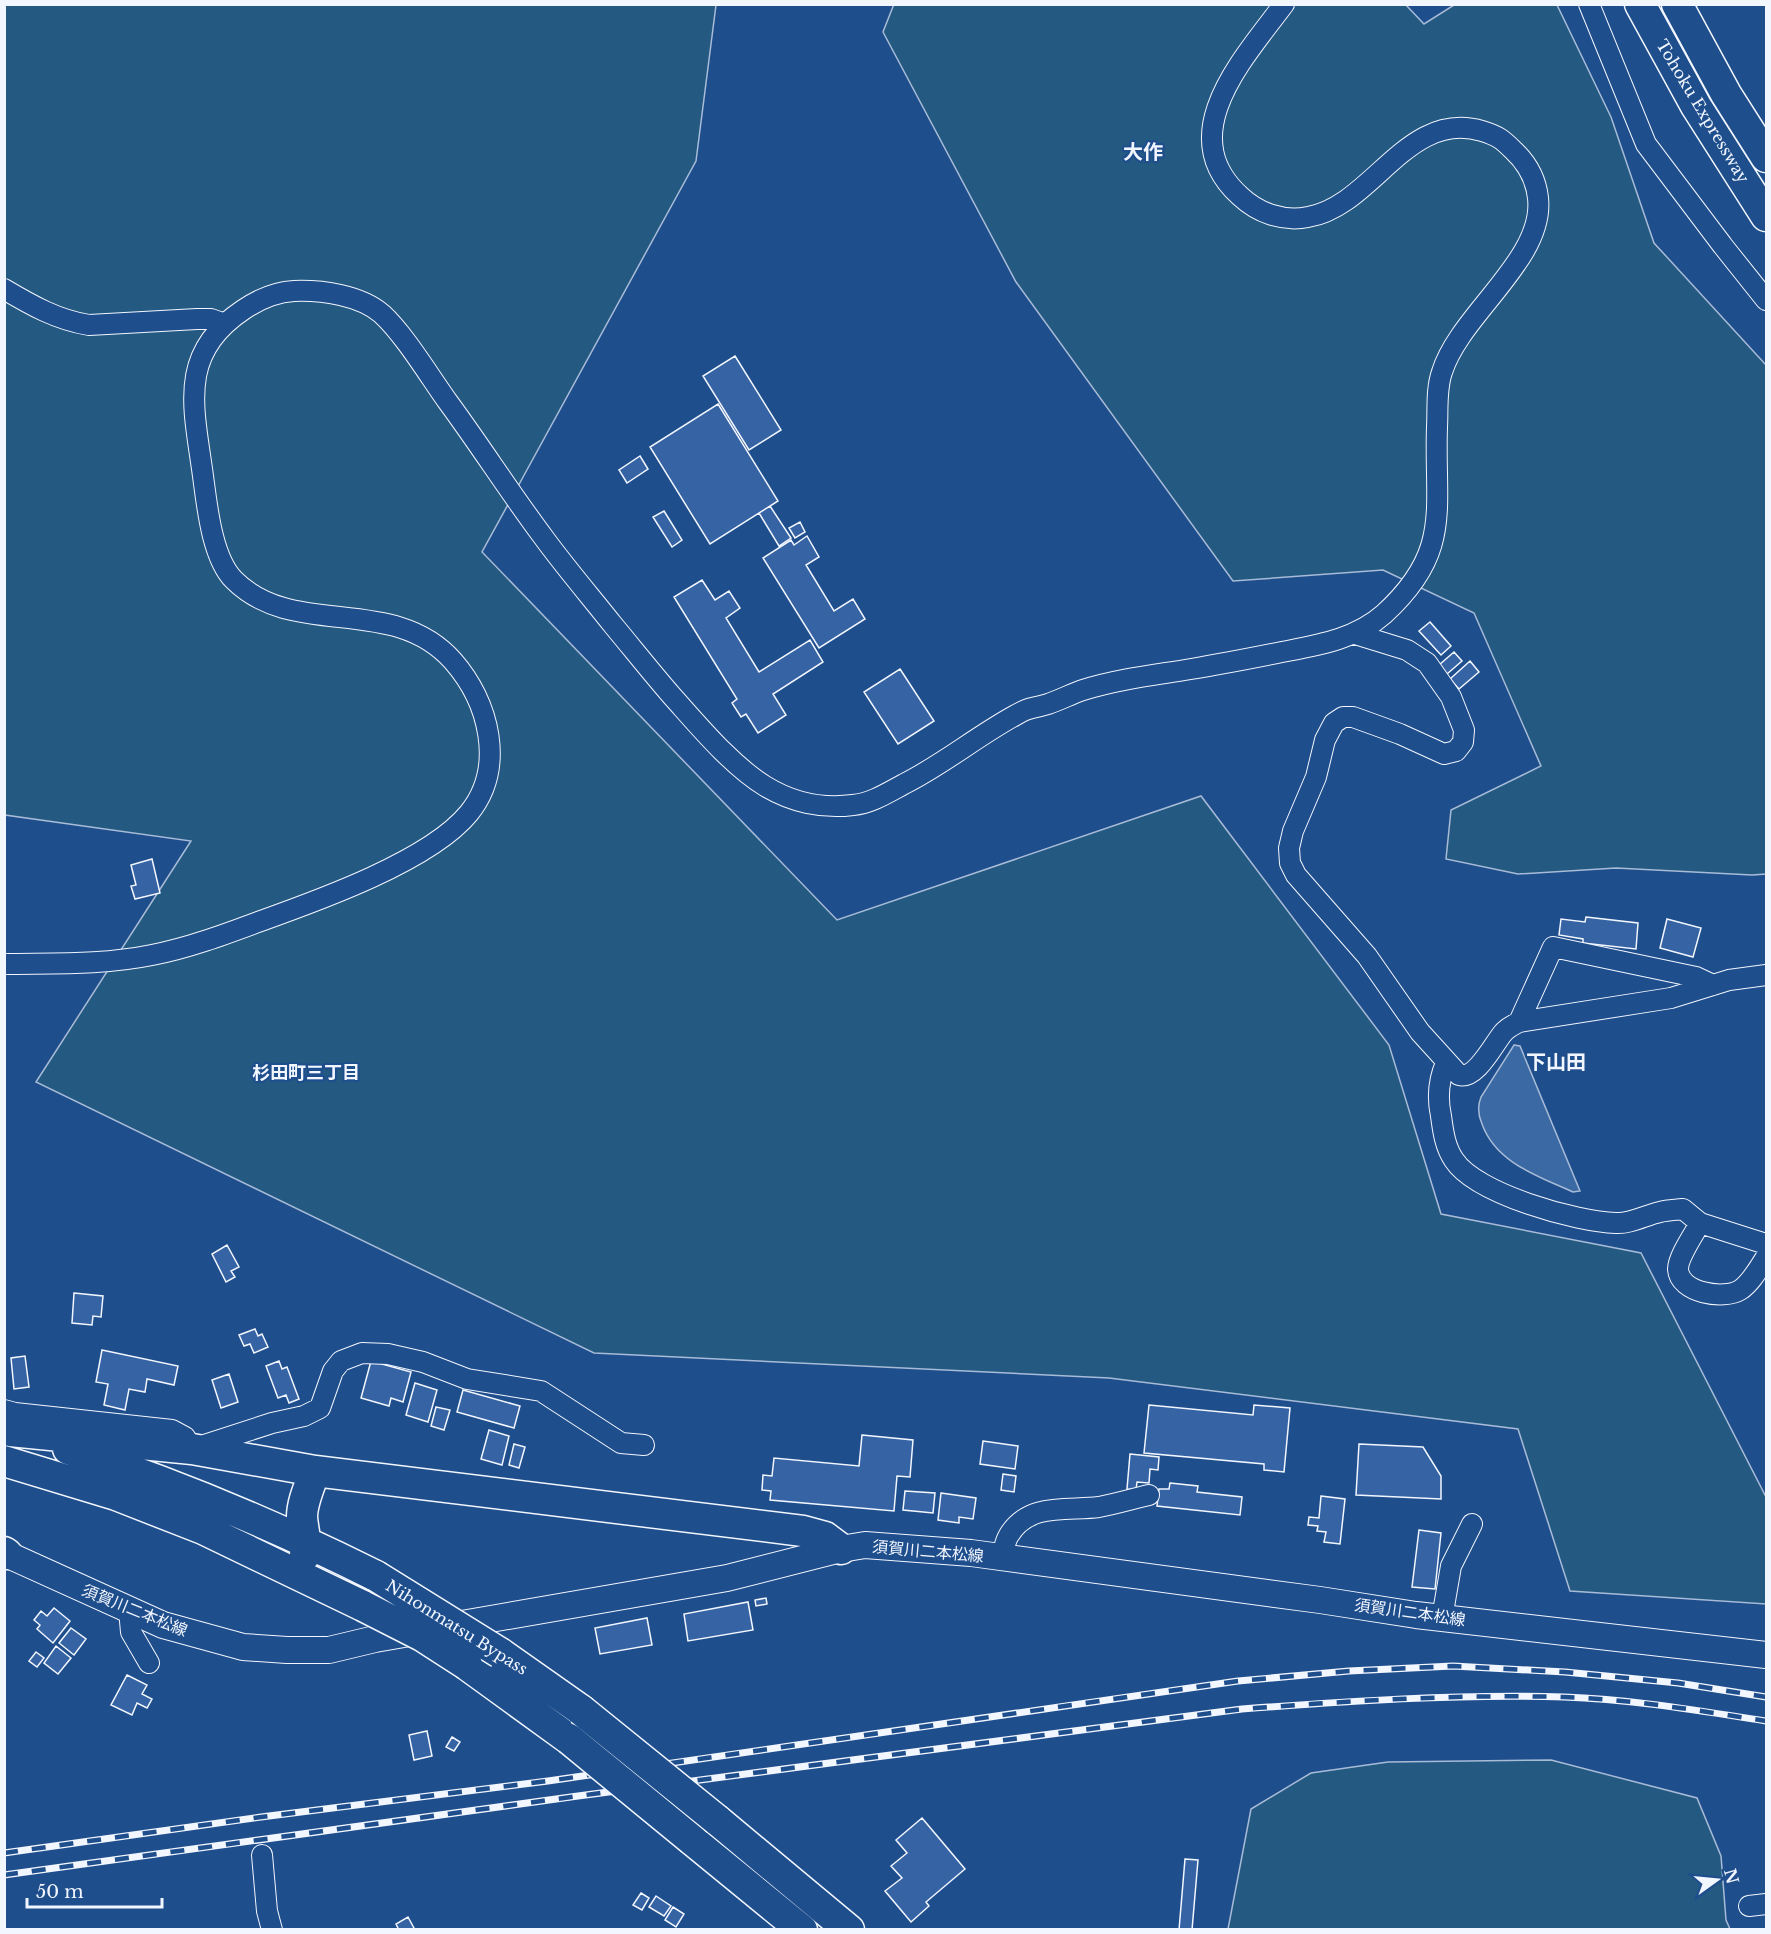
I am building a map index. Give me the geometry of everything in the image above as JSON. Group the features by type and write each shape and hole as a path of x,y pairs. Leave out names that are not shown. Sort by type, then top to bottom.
{"highway":[{"name":"Tohoku Expressway","path":"1640,4 1696,106 1767,216"},
{"name":"Tohoku Expressway","path":"1677,4 1726,94 1767,157"},
{"path":"6,1423 192,1449 315,1471 803,1532 825,1537 841,1549"},
{"name":"Nihonmatsu Bypass","path":"6,1423 218,1503 306,1541 375,1576 500,1653 581,1710 849,1929"},
{"name":"Nihonmatsu Bypass","path":"4,1461 116,1495 203,1529 363,1605 422,1636 467,1665 569,1739 802,1929"},
{"path":"302,1576 306,1541 302,1516 315,1471"}],"main road":[{"name":"須賀川二本松線","path":"5,1553 163,1625 243,1647 287,1650 329,1650 375,1639 727,1578 865,1545 1001,1557 1442,1618 1767,1655"}],"street":[{"path":"4,964 113,961 150,956 204,941 293,910 375,875 417,853 461,823 475,806 484,788 490,757 489,735 482,705 462,671 434,642 420,634 382,622 300,612 275,605 237,583 222,564 206,502 193,391 195,373 205,347 225,324 248,306 274,294 296,291 342,296 373,306 406,343 544,538 647,668 736,763 763,785 797,801 821,806 839,806 857,805 879,798 921,777 1022,711 1087,689 1136,677 1321,644 1355,634 1385,612 1410,585 1428,556 1436,532 1438,520 1436,442 1439,384 1443,367 1469,323 1511,269 1536,229 1539,207 1537,189 1521,157 1500,138 1479,130 1460,127 1439,130 1417,141 1350,197 1312,217 1273,216 1237,194 1215,161 1210,140 1212,119 1232,74 1284,4"},
{"path":"1589,4 1646,144 1767,300"},
{"path":"4,289 36,308 89,325 197,319 225,324"},
{"path":"1355,634 1407,650 1427,663 1450,697 1464,730 1463,742 1456,751 1444,754 1400,734 1353,717 1343,717 1334,723 1325,740 1316,777 1293,831 1289,848 1290,863 1296,875 1367,956 1396,1001 1446,1063 1459,1075 1466,1076 1481,1064 1504,1032 1519,1022 1671,998 1729,980 1767,975"},
{"path":"1519,1022 1553,947 1696,977 1713,985"},
{"path":"1446,1063 1439,1078 1439,1105 1444,1136 1454,1160 1470,1176 1493,1190 1561,1214 1618,1224 1661,1212 1683,1209 1700,1223 1767,1244"},
{"path":"1700,1223 1678,1268 1681,1280 1693,1288 1711,1294 1731,1294 1742,1289 1767,1257"},
{"path":"192,1449 272,1423 304,1416 320,1408 333,1371 341,1361 362,1353 388,1354 423,1362 467,1379 541,1391 621,1443 644,1445"},
{"path":"1001,1557 1009,1534 1026,1518 1035,1514 1052,1509 1098,1507 1149,1495"},
{"path":"1442,1618 1451,1566 1472,1524"},
{"path":"129,1610 131,1632 137,1646 149,1663"},
{"path":"262,1855 267,1911 272,1929"}],"shaded area":[{"path":"894,4 1405,4 1424,24 1454,5 1557,5 1611,117 1654,243 1766,365 1766,874 1616,868 1518,874 1446,859 1451,810 1541,766 1474,613 1383,570 1233,581 1016,282 883,32"},
{"path":"5,5 716,5 696,161 482,552 837,920 1201,796 1389,1045 1441,1214 1641,1253 1766,1497 1766,1604 1570,1591 1518,1429 1109,1378 594,1353 36,1082 191,841 5,815"},
{"path":"1514,1045 1520,1046 1580,1191 1573,1192 1520,1167 1497,1149 1482,1124 1478,1111 1481,1097"},
{"path":"1551,1760 1697,1798 1721,1856 1726,1920 1730,1929 1228,1929 1251,1809 1311,1773 1388,1762"}],"building":[{"path":"735,356 781,430 749,450 703,376"},
{"path":"718,404 778,501 710,544 650,447"},
{"path":"640,456 648,469 627,483 619,470"},
{"path":"770,506 791,538 779,546 759,513"},
{"path":"664,511 682,540 672,547 653,517"},
{"path":"800,522 805,532 795,538 789,528"},
{"path":"807,536 819,557 806,565 834,611 853,599 865,619 819,648 763,558 791,540 794,545"},
{"path":"702,580 715,600 729,591 740,608 726,618 759,672 810,640 823,662 773,694 786,715 758,733 746,714 741,717 732,703 737,699 674,597"},
{"path":"1430,622 1451,646 1441,655 1419,631"},
{"path":"1454,652 1462,661 1447,674 1439,665"},
{"path":"1470,661 1479,672 1459,689 1450,679"},
{"path":"900,669 934,721 898,744 864,692"},
{"path":"152,859 160,893 135,899 131,886 136,885 131,865"},
{"path":"1586,917 1638,923 1636,949 1583,943 1583,939 1559,935 1561,919 1585,922"},
{"path":"1667,919 1701,928 1693,957 1660,948"},
{"path":"227,1245 239,1267 231,1271 235,1277 226,1282 212,1254"},
{"path":"74,1293 103,1296 101,1317 93,1316 92,1325 72,1323"},
{"path":"255,1329 258,1336 262,1334 268,1347 254,1353 250,1344 244,1346 239,1335"},
{"path":"102,1350 178,1366 174,1385 147,1379 145,1392 129,1389 125,1410 104,1405 108,1384 96,1382"},
{"path":"25,1356 29,1387 14,1389 11,1358"},
{"path":"279,1361 282,1369 287,1367 299,1399 289,1403 286,1395 278,1398 266,1366"},
{"path":"371,1361 411,1372 403,1402 391,1398 389,1406 361,1398"},
{"path":"229,1374 238,1402 221,1408 212,1380"},
{"path":"415,1383 437,1390 428,1422 406,1415"},
{"path":"463,1390 520,1406 514,1428 457,1412"},
{"path":"1149,1405 1253,1415 1254,1405 1290,1408 1284,1472 1264,1470 1264,1464 1144,1453"},
{"path":"436,1407 450,1410 444,1430 431,1426"},
{"path":"489,1430 509,1436 502,1465 481,1459"},
{"path":"862,1435 913,1440 910,1477 897,1476 894,1511 770,1500 771,1491 762,1490 763,1475 772,1476 774,1458 859,1466"},
{"path":"983,1441 1018,1446 1015,1469 980,1464"},
{"path":"514,1444 525,1447 519,1468 509,1465"},
{"path":"1359,1444 1423,1447 1441,1476 1441,1499 1356,1495"},
{"path":"1130,1454 1159,1457 1158,1470 1150,1469 1149,1483 1137,1482 1136,1490 1127,1489"},
{"path":"1003,1474 1016,1476 1014,1492 1001,1490"},
{"path":"1170,1483 1198,1486 1197,1492 1242,1497 1240,1515 1157,1506 1159,1489 1169,1489"},
{"path":"905,1491 935,1493 933,1513 903,1510"},
{"path":"941,1493 976,1498 973,1519 959,1517 959,1523 938,1520"},
{"path":"1321,1496 1345,1499 1340,1544 1324,1542 1326,1532 1317,1531 1318,1526 1308,1525 1309,1517 1319,1518"},
{"path":"1419,1530 1441,1533 1435,1589 1412,1587"},
{"path":"766,1598 767,1604 756,1606 755,1600"},
{"path":"748,1602 753,1630 688,1641 684,1614"},
{"path":"54,1608 70,1621 53,1643 37,1629 40,1625 34,1620 41,1611 47,1616"},
{"path":"647,1618 652,1645 600,1654 595,1628"},
{"path":"71,1628 86,1639 74,1655 59,1643"},
{"path":"56,1646 71,1658 58,1674 44,1663"},
{"path":"36,1652 44,1658 37,1667 29,1661"},
{"path":"127,1675 147,1685 142,1694 152,1699 147,1708 137,1703 132,1715 111,1705"},
{"path":"427,1731 432,1756 414,1760 409,1735"},
{"path":"452,1737 460,1742 454,1751 446,1747"},
{"path":"922,1818 965,1869 926,1902 929,1906 911,1922 885,1891 902,1878 891,1866 907,1853 896,1840"},
{"path":"1185,1859 1198,1860 1192,1930 1179,1930"},
{"path":"641,1893 649,1898 642,1910 633,1905"},
{"path":"656,1896 671,1906 664,1916 649,1907"},
{"path":"673,1907 684,1914 676,1927 665,1920"},
{"path":"408,1917 415,1930 399,1930 396,1924"}],"railway":[{"path":"4,1853 261,1817 548,1781 1238,1681 1349,1671 1453,1666 1565,1672 1678,1683 1766,1697"},
{"path":"4,1875 578,1796 1242,1709 1443,1697 1524,1696 1589,1698 1640,1703 1766,1721"}],"district":[{"name":"大作","path":"1143,152"},
{"name":"下山田","path":"1556,1062"},
{"name":"杉田町三丁目","path":"306,1073"}]}
